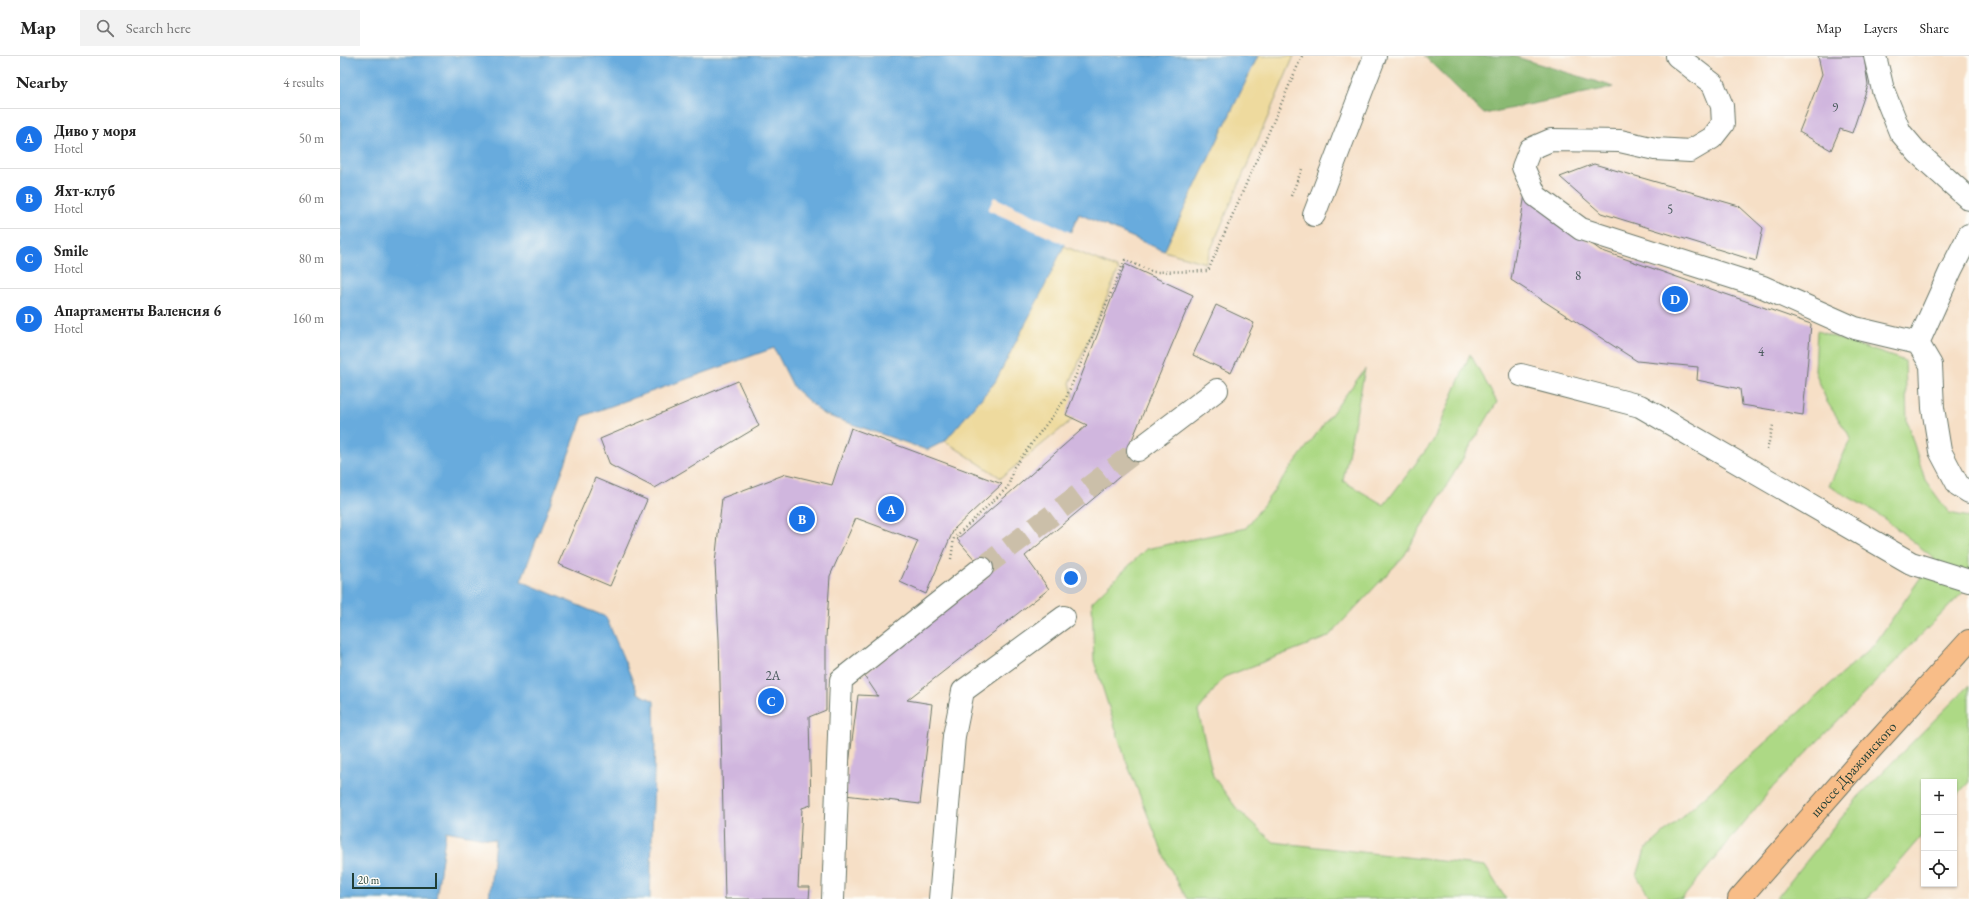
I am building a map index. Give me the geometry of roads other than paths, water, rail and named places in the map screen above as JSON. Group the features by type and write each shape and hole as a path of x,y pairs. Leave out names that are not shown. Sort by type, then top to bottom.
{"main road":[{"name":"шоссе Дражинского","path":"1739,899 1861,760 1969,641"}],"lane":[{"path":"1314,214 1375,56"},
{"path":"1678,56 1713,84 1722,106 1723,124 1712,138 1690,151 1655,149 1620,141 1551,140 1530,150 1523,167 1536,196 1581,229 1763,287 1855,328 1918,343 1931,365 1933,408 1940,451 1958,485 1969,492"},
{"path":"1874,56 1884,90 1900,132 1917,152 1969,199"},
{"path":"1918,343 1950,270 1969,235"},
{"path":"1521,375 1640,406 1911,563 1969,580"},
{"path":"1138,450 1217,390"},
{"path":"833,899 841,680 982,568"},
{"path":"940,899 954,736 963,691 1064,617"}],"water":[{"path":"340,56 1258,56 1164,251 1079,214 1043,290 995,382 945,441 927,450 823,414 794,388 774,348 583,416 521,581 606,617 638,693 654,701 655,744 650,899 489,899 495,840 446,831 436,899 340,899"}],"tunnel":[{"path":"982,568 1138,450"}],"place":[{"name":"Апартаменты Валенсия 6","path":"1675,299"},
{"name":"Диво у моря","path":"891,509"},
{"name":"Яхт-клуб","path":"802,519"},
{"name":"Smile","path":"771,701"}]}
